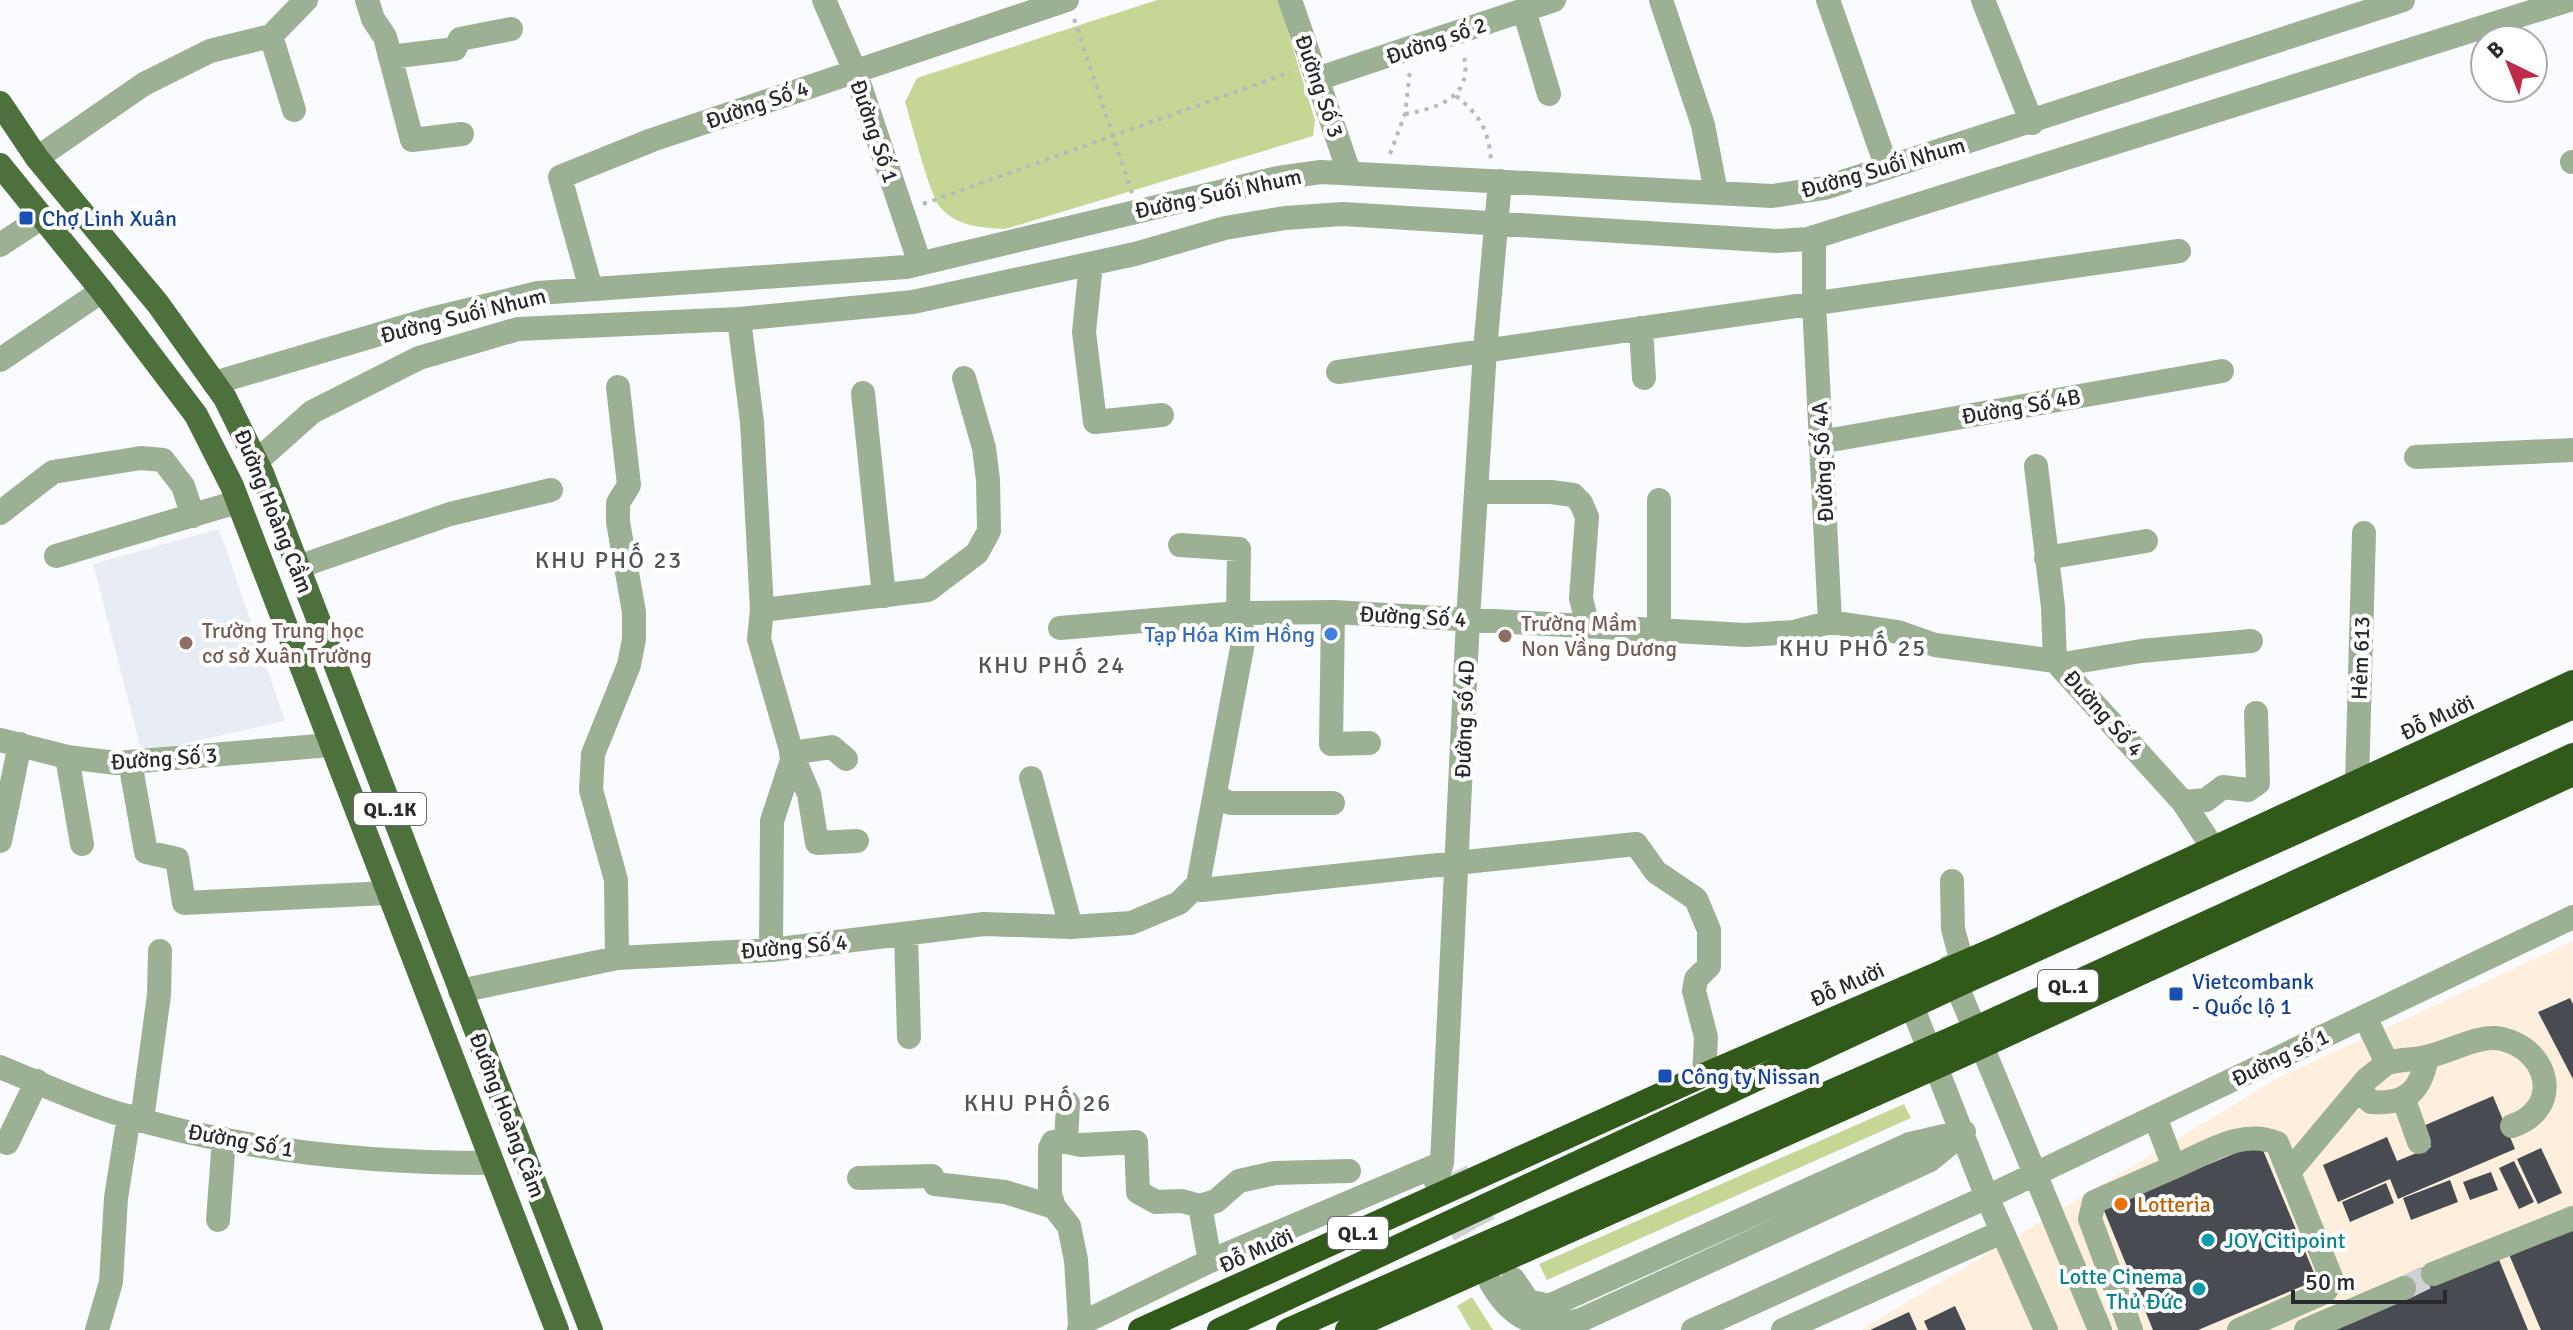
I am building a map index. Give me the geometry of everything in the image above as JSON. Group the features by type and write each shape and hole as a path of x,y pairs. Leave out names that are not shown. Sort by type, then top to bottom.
{"highway":[{"name":"Đỗ Mười","path":"1959,973 2004,945 2573,682"},
{"name":"Đỗ Mười","path":"1219,1330 1392,1251 1909,996 2573,707"},
{"name":"QL.1","path":"1980,1037 2573,755"},
{"name":"QL.1","path":"1347,1330 1980,1037 2573,774"},
{"name":"Đỗ Mười","path":"1140,1330 1704,1075 1909,996"},
{"name":"QL.1","path":"1288,1330 1388,1285 1934,1058"},
{"path":"1189,1308 1392,1251"},
{"path":"1324,1330 1388,1285"}],"main road":[{"name":"Đường Hoàng Cầm","path":"0,103 37,158 158,304 214,383 257,461 591,1330"},
{"name":"Đường Hoàng Cầm","path":"0,165 102,291 196,415 237,502 557,1330"}],"street":[{"path":"37,158 144,84 210,51 271,36 306,0"},
{"path":"367,0 390,57 412,140 462,134"},
{"name":"Đường Số 1","path":"824,0 855,71 920,264"},
{"name":"Đường Số 3","path":"1290,0 1349,172"},
{"name":"Đường số 2","path":"1315,72 1405,50 1554,0"},
{"path":"1661,0 1703,125 1716,192"},
{"path":"1828,0 1887,168"},
{"path":"1983,0 2032,123"},
{"name":"Đường Suối Nhum","path":"214,383 455,313 538,293 834,274 920,264 1278,178 1349,172 1772,196 1824,188 2032,123 2339,11 2403,0"},
{"name":"Đường Suối Nhum","path":"257,461 312,412 433,354 518,329 739,319 913,302 1091,264 1225,228 1285,218 1343,214 1777,241 1814,237 2569,0"},
{"name":"Đường Số 4","path":"591,289 560,177 652,140 855,71 1070,8"},
{"path":"1524,10 1549,94"},
{"path":"390,57 455,49 460,39 511,29"},
{"path":"271,36 294,110"},
{"name":"Đường số 4D","path":"1210,1261 1445,1172 1468,619 1485,350 1498,223 1496,180"},
{"path":"0,245 41,218"},
{"name":"Đường Số 4A","path":"1814,237 1814,303 1830,622"},
{"path":"1338,372 2179,251"},
{"path":"1091,264 1084,332 1095,422 1162,415"},
{"path":"0,360 102,291"},
{"path":"739,319 752,422 762,610 759,639 792,755 809,794 817,843 857,841"},
{"path":"1641,328 1644,378"},
{"name":"Đường Số 4B","path":"1820,442 2222,371"},
{"path":"762,610 928,590 977,553 989,531 984,448 964,378"},
{"path":"617,958 616,880 591,790 593,754 629,665 634,639 634,612 618,522 618,503 629,485 618,387"},
{"path":"863,393 884,596"},
{"path":"2416,457 2573,450"},
{"path":"0,513 53,472 141,458 163,460 183,486 193,516"},
{"path":"2036,466 2059,665 2141,651 2251,641"},
{"path":"298,567 450,514 551,490"},
{"path":"1476,492 1551,492 1573,495 1581,503 1587,517 1581,598 1588,627"},
{"path":"1659,500 1659,632"},
{"path":"56,556 237,502"},
{"name":"Hẻm 613","path":"2357,783 2364,533"},
{"path":"2046,558 2146,541"},
{"path":"1180,545 1239,549 1238,613 1244,637 1198,884 1202,890 1457,866 1636,844 1656,872 1696,899 1709,930 1709,966 1696,979 1694,991 1706,1037 1704,1075"},
{"path":"1333,612 1331,744 1369,743"},
{"name":"Đường Số 4","path":"1060,628 1238,613 1333,612 1659,632 1794,632 1830,622 1898,632 1935,645 2059,665 2183,802 2213,848"},
{"path":"2183,802 2206,800 2223,787 2248,790 2258,783 2256,713"},
{"path":"0,841 10,742"},
{"name":"Đường Số 3","path":"10,742 67,757 130,762 330,745"},
{"path":"792,755 832,747 846,759"},
{"path":"771,950 772,821 792,755"},
{"path":"67,757 82,844"},
{"path":"130,762 146,852 177,859 184,903 387,893"},
{"path":"1031,778 1071,927"},
{"path":"1215,796 1230,803 1333,803"},
{"path":"1952,881 1953,929 1959,973 1980,1037 2100,1330"},
{"name":"Đường Số 4","path":"460,991 617,958 771,950 984,924 1071,927 1131,923 1179,903 1198,884"},
{"name":"Đường số 1","path":"1693,1330 1987,1197 2573,917"},
{"path":"906,935 909,1037"},
{"path":"97,1330 111,1282 116,1198 159,995 160,951"},
{"path":"1909,996 1987,1197 2046,1330"},
{"path":"2365,1017 2387,1063"},
{"path":"2289,1172 2367,1079 2387,1063 2427,1057 2486,1039 2501,1039 2529,1051 2544,1077 2542,1102 2528,1120 2512,1126"},
{"path":"2360,1091 2371,1102 2404,1100 2416,1090 2424,1076 2427,1057"},
{"name":"Đường Số 1","path":"0,1067 135,1118 224,1139 351,1159 491,1163"},
{"path":"7,1143 37,1081"},
{"path":"2404,1100 2419,1142"},
{"path":"1066,1142 1068,1103"},
{"path":"2155,1117 2174,1167"},
{"path":"1502,1281 1528,1301 1549,1306 1910,1144 1964,1132"},
{"path":"2131,1330 2090,1219 2094,1202 2240,1139 2260,1136 2277,1143 2332,1280 2325,1292 2239,1330"},
{"path":"218,1220 224,1139"},
{"path":"1200,1206 1210,1261 1079,1327 1076,1260 1061,1216 1050,1148 1053,1142 1081,1145 1136,1142 1138,1192 1156,1202 1182,1201 1200,1206 1216,1201 1239,1181 1275,1173 1349,1171"},
{"path":"859,1178 932,1176 936,1185 1005,1192 1061,1216"},
{"path":"2433,1274 2573,1218"},
{"path":"1783,1330 2002,1232"},
{"path":"2082,1287 2110,1273"},
{"path":"2306,1330 2404,1288"}],"path":[{"path":"1070,8 1138,211"},
{"path":"1405,114 1432,109 1456,96 1464,83 1466,64 1455,33"},
{"path":"1383,175 1405,114 1411,73 1405,50"},
{"path":"902,212 1114,135 1315,72"},
{"path":"1456,96 1473,109 1486,127 1496,180"}],"shaded area":[{"name":"Trường Trung học cơ sở Xuân Trường","path":"219,529 285,721 142,753 93,564"},
{"path":"2573,941 2573,1330 1861,1330 2278,1078"}],"green space":[{"path":"1157,0 1278,0 1315,120 1313,136 1005,229 962,222 941,208 926,174 905,102 917,78"},
{"path":"1904,1104 1911,1118 1547,1280 1539,1264"},
{"path":"1472,1297 1493,1330 1471,1330 1457,1306"}],"building":[{"path":"2570,998 2573,1004 2573,1079 2538,1012"},
{"path":"2493,1096 2515,1149 2398,1199 2390,1179 2338,1202 2323,1165 2387,1137 2397,1161 2431,1147 2423,1126"},
{"name":"JOY Citipoint","path":"2260,1143 2317,1280 2198,1330 2153,1330 2103,1208"},
{"path":"2541,1148 2562,1193 2538,1204 2517,1159"},
{"path":"2514,1161 2534,1202 2519,1209 2499,1168"},
{"path":"2491,1172 2498,1190 2470,1200 2463,1182"},
{"path":"2450,1180 2458,1202 2411,1220 2403,1198"},
{"path":"2386,1183 2394,1203 2350,1222 2342,1202"},
{"path":"2573,1225 2573,1330 2541,1330 2508,1252"},
{"path":"2497,1255 2528,1330 2320,1330 2400,1278 2429,1265"},
{"path":"1955,1306 1966,1330 1928,1330 1924,1321"},
{"path":"1909,1312 1917,1330 1870,1330"}],"tunnel":[{"path":"1456,1171 1502,1259"},
{"path":"1436,1182 1483,1268"},
{"path":"2404,1288 2433,1274"}],"place":[{"name":"Chợ Linh Xuân","path":"26,218"},
{"name":"Tạp Hóa Kim Hồng","path":"1331,634"},
{"name":"Trường Mầm Non Vầng Dương","path":"1505,636"},
{"name":"Trường Trung học cơ sở Xuân Trường","path":"186,643"},
{"name":"Vietcombank - Quốc lộ 1","path":"2176,994"},
{"name":"Công ty Nissan","path":"1665,1076"},
{"name":"Lotteria","path":"2121,1204"},
{"name":"JOY Citipoint","path":"2208,1240"},
{"name":"Lotte Cinema Thủ Đức","path":"2199,1289"}],"district":[{"name":"KHU PHỐ 23","path":"609,560"},
{"name":"KHU PHỐ 25","path":"1853,648"},
{"name":"KHU PHỐ 24","path":"1052,665"},
{"name":"KHU PHỐ 26","path":"1038,1103"}]}
